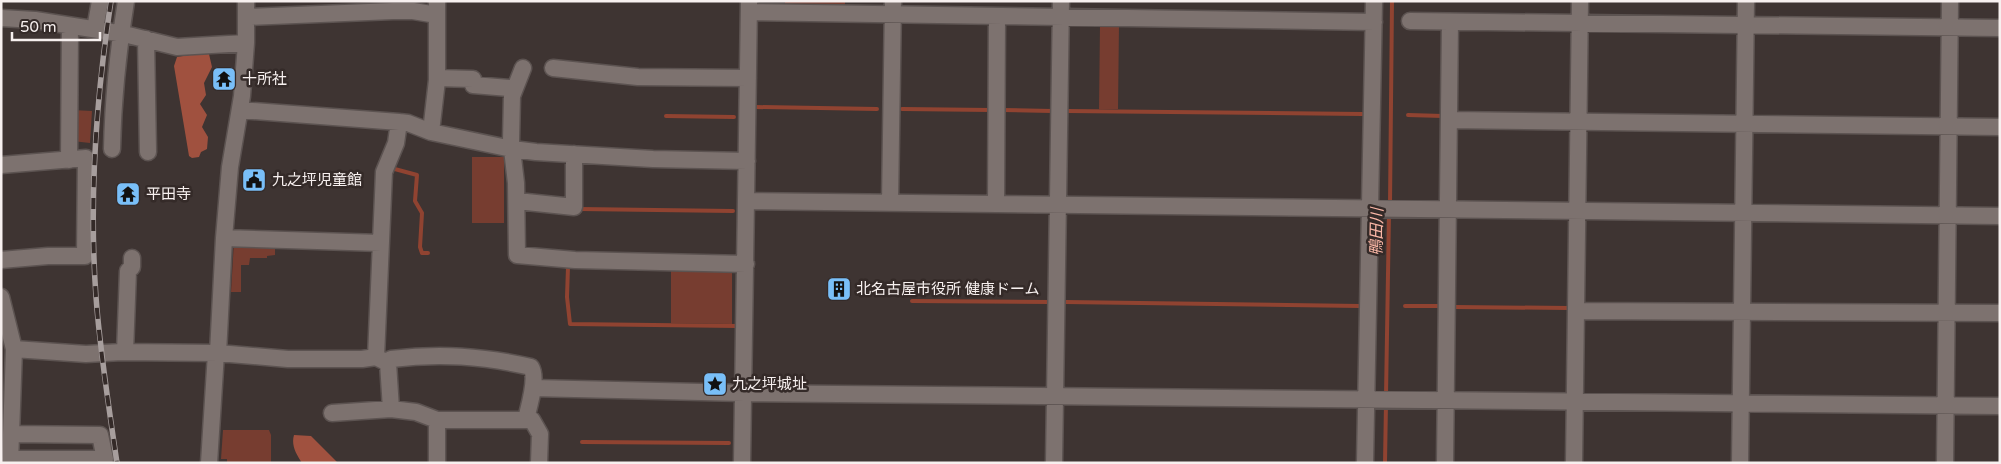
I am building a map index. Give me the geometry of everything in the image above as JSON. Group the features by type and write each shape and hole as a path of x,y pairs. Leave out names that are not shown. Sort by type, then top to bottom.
{"street":[{"path":"96,30 100,1"},
{"path":"112,150 113,106 126,1"},
{"path":"1365,463 1369,399 1374,209 1374,1"},
{"path":"1574,463 1580,1"},
{"path":"1740,463 1746,1"},
{"path":"1945,463 1950,1"},
{"path":"742,463 749,7 893,8 997,16 1061,9 1374,22"},
{"path":"209,463 224,238 230,167 240,110 246,43 246,9 340,8 414,11 437,8 437,78 431,132"},
{"path":"890,203 893,8"},
{"path":"1054,463 1061,9"},
{"path":"996,204 997,16"},
{"path":"1,18 35,20 121,33 177,47 246,43"},
{"path":"1410,21 2000,28"},
{"path":"1445,463 1450,22"},
{"path":"69,160 70,26"},
{"path":"146,39 148,152"},
{"path":"523,68 512,96 512,149 517,201 517,255 575,260 746,264"},
{"path":"553,68 638,77 748,78"},
{"path":"437,78 473,79 473,85 509,88 514,91"},
{"path":"240,110 399,122 431,132 512,149 653,159 747,160"},
{"path":"1449,120 2000,127"},
{"path":"391,408 382,360 381,243 384,172 396,143 399,122"},
{"path":"517,201 574,207 574,154"},
{"path":"1,166 86,158 84,256 48,256 1,260"},
{"path":"746,201 2000,216"},
{"path":"224,238 381,243"},
{"path":"125,352 128,271 132,267 132,258"},
{"path":"2,303 14,349 7,413 12,434 10,461 105,459 100,435 12,434"},
{"path":"1576,310 2000,313"},
{"path":"14,349 86,354 125,352 217,353 288,359 382,360 431,355 509,362 532,367 534,370 526,419"},
{"path":"532,388 743,393 2000,406"},
{"path":"332,413 391,408 416,412 437,420 532,420 540,434 539,463"},
{"path":"437,420 437,463"}],"shaded area":[{"path":"785,1 845,1 845,6 785,6"},
{"path":"1100,25 1119,25 1118,109 1099,109"},
{"path":"209,54 212,67 204,83 206,95 200,104 207,115 202,127 208,137 207,149 201,152 199,157 192,158 189,156 174,66 177,57"},
{"path":"72,110 92,111 90,143 72,141"},
{"path":"472,157 504,157 504,223 472,223"},
{"path":"234,241 275,242 275,255 267,256 267,258 250,258 249,265 241,265 241,292 231,292"},
{"path":"671,269 732,269 732,324 671,323"},
{"path":"223,430 269,430 271,435 271,463 227,463 227,459 221,459"},
{"path":"294,435 311,436 338,463 302,463 293,442"}],"waterway":[{"name":"鴨田川","path":"1390,204 1392,1"},
{"path":"755,107 877,109"},
{"path":"902,109 991,110"},
{"path":"1001,110 1052,111"},
{"path":"1067,111 1362,114"},
{"path":"1408,115 1443,116"},
{"path":"666,116 734,117"},
{"path":"391,168 417,175 415,201 422,213 420,247 422,253 428,253"},
{"path":"579,209 733,211"},
{"name":"鴨田川","path":"1386,396 1389,213"},
{"path":"565,266 568,267 567,297 570,324 737,326"},
{"path":"912,301 1050,302"},
{"path":"1065,302 1360,306"},
{"path":"1405,306 1440,306"},
{"path":"1454,307 1569,308"},
{"name":"鴨田川","path":"1385,463 1386,403"},
{"path":"582,442 729,443"}],"railway":[{"path":"111,1 101,74 95,149 93,223 98,318 117,463"}],"place":[{"name":"十所社","path":"224,79"},
{"name":"九之坪児童館","path":"254,180"},
{"name":"平田寺","path":"128,194"},
{"name":"北名古屋市役所 健康ドーム","path":"839,289"},
{"name":"九之坪城址","path":"715,384"}]}
